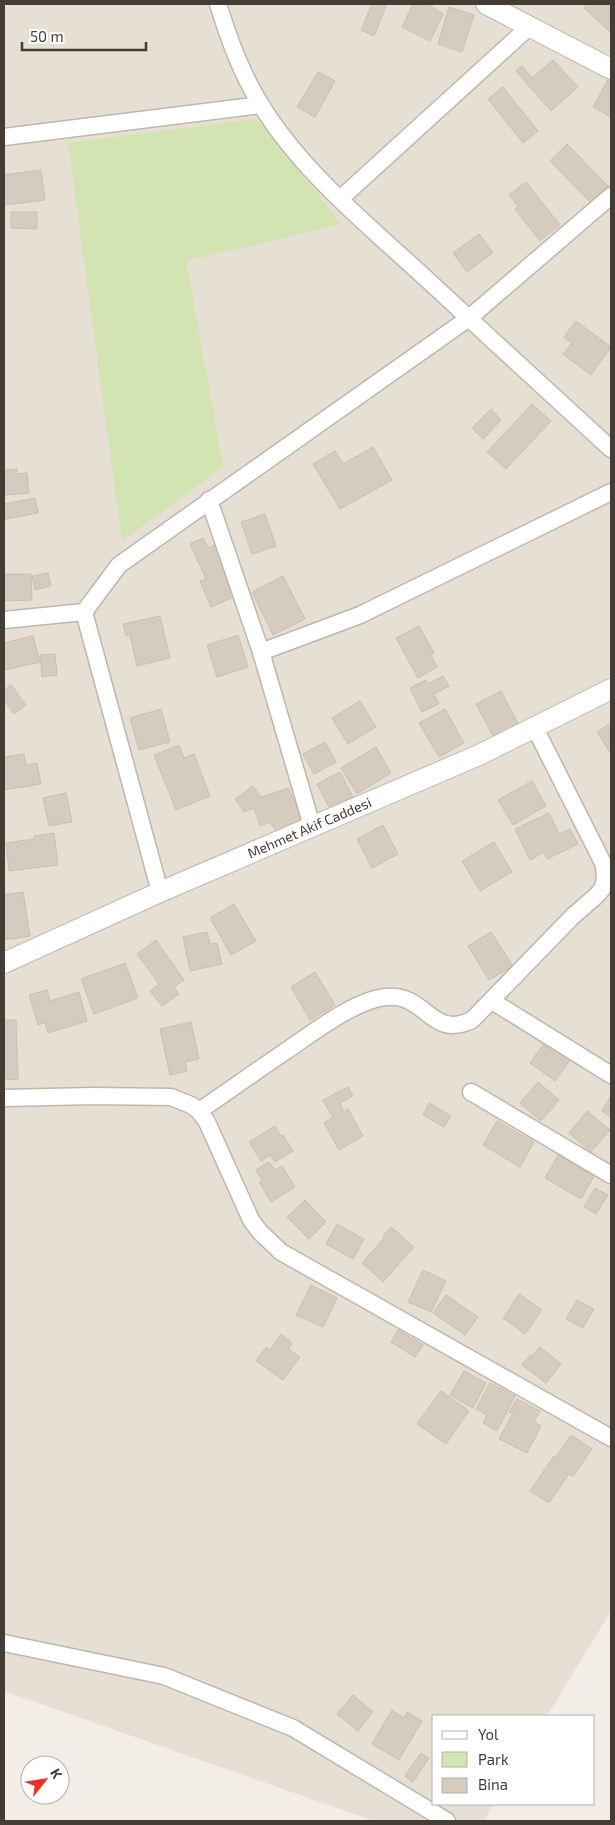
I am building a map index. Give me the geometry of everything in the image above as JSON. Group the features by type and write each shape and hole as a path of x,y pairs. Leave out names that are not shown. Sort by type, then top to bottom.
{"street":[{"path":"218,4 236,59 261,105 297,154 340,199 611,449"},
{"path":"486,4 611,69"},
{"path":"340,199 528,26"},
{"path":"4,137 261,105"},
{"path":"4,620 84,612 119,565 469,318 611,196"},
{"path":"260,652 360,615 611,492"},
{"path":"209,500 260,652 312,826"},
{"path":"84,612 160,892"},
{"name":"Mehmet Akif Caddesi","path":"4,963 160,892 470,758 535,728 611,689"},
{"path":"199,1111 320,1027 372,1000 384,997 405,998 415,1002 437,1021 454,1026 472,1020 573,916 596,896 602,889 605,880 604,865 535,728"},
{"path":"492,1001 611,1075"},
{"path":"471,1092 611,1175"},
{"path":"4,1098 171,1097 191,1104 208,1122 251,1220 275,1247 611,1438"},
{"path":"4,1643 164,1676 293,1728 447,1821"}],"shaded area":[{"path":"4,4 611,4 611,1611 548,1715 432,1715 432,1805 493,1805 483,1821 374,1821 4,1691"}],"green space":[{"path":"257,119 341,224 186,261 223,467 122,541 68,143"}],"building":[{"path":"372,4 387,4 374,36 361,30"},
{"path":"413,4 427,4 443,14 430,41 402,27"},
{"path":"588,4 611,4 611,33 584,8"},
{"path":"449,7 474,15 462,52 438,44"},
{"path":"553,60 578,87 551,111 516,71 522,66 532,78"},
{"path":"318,72 335,81 315,117 297,107"},
{"path":"611,74 611,117 593,107"},
{"path":"503,87 538,131 523,143 488,99"},
{"path":"567,144 609,187 591,203 550,161"},
{"path":"41,170 45,200 4,205 4,175"},
{"path":"526,182 560,225 540,241 515,209 518,206 509,195"},
{"path":"11,212 37,212 37,229 11,228"},
{"path":"479,234 493,253 467,272 453,253"},
{"path":"576,321 611,347 591,375 563,354 572,343 564,337"},
{"path":"532,404 551,421 506,469 487,452"},
{"path":"491,409 501,420 483,439 472,428"},
{"path":"373,447 392,480 340,509 313,464 335,451 343,464"},
{"path":"17,469 17,474 27,473 29,493 4,495 4,470"},
{"path":"35,498 38,513 5,519 4,504"},
{"path":"265,514 276,546 252,554 241,522"},
{"path":"203,538 208,548 219,543 238,595 211,607 200,581 206,579 190,544"},
{"path":"48,573 51,586 35,590 32,576"},
{"path":"4,574 31,574 32,600 4,601"},
{"path":"283,576 305,619 273,635 252,592"},
{"path":"160,616 170,658 137,666 130,635 126,636 123,624"},
{"path":"419,626 434,653 431,655 437,667 418,678 396,638"},
{"path":"238,635 248,667 217,677 207,645"},
{"path":"33,636 40,662 4,670 4,643"},
{"path":"55,654 57,675 42,677 40,655"},
{"path":"443,676 449,686 434,694 439,704 422,712 410,688 426,680 428,684"},
{"path":"11,685 26,705 14,714 4,700 4,690"},
{"path":"501,691 519,725 494,738 476,704"},
{"path":"360,701 376,727 348,744 332,718"},
{"path":"161,709 170,742 139,750 130,718"},
{"path":"445,709 464,743 439,757 419,723"},
{"path":"611,723 611,754 597,732"},
{"path":"325,742 336,762 314,774 303,754"},
{"path":"179,745 184,758 194,754 210,796 176,810 154,755"},
{"path":"376,747 391,773 357,794 341,768"},
{"path":"24,754 26,765 37,763 41,784 4,790 4,757"},
{"path":"340,772 353,797 330,809 317,784"},
{"path":"532,781 546,806 513,825 498,800"},
{"path":"253,786 261,797 288,788 303,818 290,828 277,832 270,822 260,826 254,808 244,812 235,799"},
{"path":"66,793 72,822 49,826 43,798"},
{"path":"549,813 559,834 570,829 578,844 547,859 544,852 530,860 515,829"},
{"path":"383,825 398,854 372,868 357,839"},
{"path":"54,833 58,865 9,871 6,843 34,839 34,836"},
{"path":"494,842 512,872 480,891 462,861"},
{"path":"23,892 30,936 4,940 4,895"},
{"path":"234,904 256,941 231,955 210,918"},
{"path":"207,932 210,944 217,943 222,964 190,971 183,937"},
{"path":"491,932 513,966 489,980 468,946"},
{"path":"156,940 184,980 174,987 179,994 162,1006 150,991 159,984 137,954"},
{"path":"125,963 138,998 94,1014 81,979"},
{"path":"315,972 335,1005 310,1020 291,987"},
{"path":"47,990 50,1001 79,992 87,1021 48,1033 45,1023 38,1025 29,995"},
{"path":"4,1020 16,1020 18,1079 4,1080"},
{"path":"191,1022 199,1059 185,1062 187,1071 170,1075 160,1029"},
{"path":"545,1042 570,1060 555,1081 530,1063"},
{"path":"538,1082 559,1100 541,1121 520,1103"},
{"path":"348,1087 353,1096 340,1103 344,1112 348,1109 363,1136 339,1150 324,1123 333,1118 323,1100"},
{"path":"611,1096 611,1117 602,1111"},
{"path":"429,1103 451,1116 444,1127 423,1115"},
{"path":"587,1111 610,1130 591,1152 569,1133"},
{"path":"497,1121 534,1142 520,1167 483,1145"},
{"path":"275,1126 293,1151 275,1162 270,1155 261,1161 249,1142"},
{"path":"558,1155 594,1176 581,1199 545,1178"},
{"path":"269,1162 275,1170 282,1166 295,1187 271,1202 259,1182 262,1180 256,1170"},
{"path":"595,1188 608,1195 596,1214 584,1207"},
{"path":"305,1200 326,1222 309,1239 287,1217"},
{"path":"337,1224 364,1239 353,1259 326,1244"},
{"path":"391,1227 414,1247 383,1282 362,1263"},
{"path":"423,1270 446,1281 431,1312 408,1302"},
{"path":"311,1285 337,1298 323,1327 296,1315"},
{"path":"519,1294 542,1310 525,1334 503,1318"},
{"path":"446,1295 478,1317 465,1335 433,1313"},
{"path":"577,1300 594,1309 583,1328 566,1319"},
{"path":"398,1330 423,1345 415,1357 391,1342"},
{"path":"281,1334 292,1343 288,1349 300,1357 283,1380 256,1361 266,1347 270,1350"},
{"path":"540,1347 561,1364 546,1383 522,1365"},
{"path":"464,1371 486,1383 473,1408 450,1395"},
{"path":"490,1383 515,1396 497,1431 483,1423 487,1415 476,1409"},
{"path":"441,1391 469,1411 446,1444 417,1424"},
{"path":"517,1399 540,1411 534,1422 541,1426 527,1453 499,1439 513,1413 509,1412"},
{"path":"571,1435 592,1449 573,1476 569,1474 549,1503 530,1491"},
{"path":"353,1695 373,1712 358,1731 337,1714"},
{"path":"392,1710 404,1718 407,1712 422,1721 399,1760 372,1744"},
{"path":"421,1753 429,1758 413,1782 405,1776"}]}
